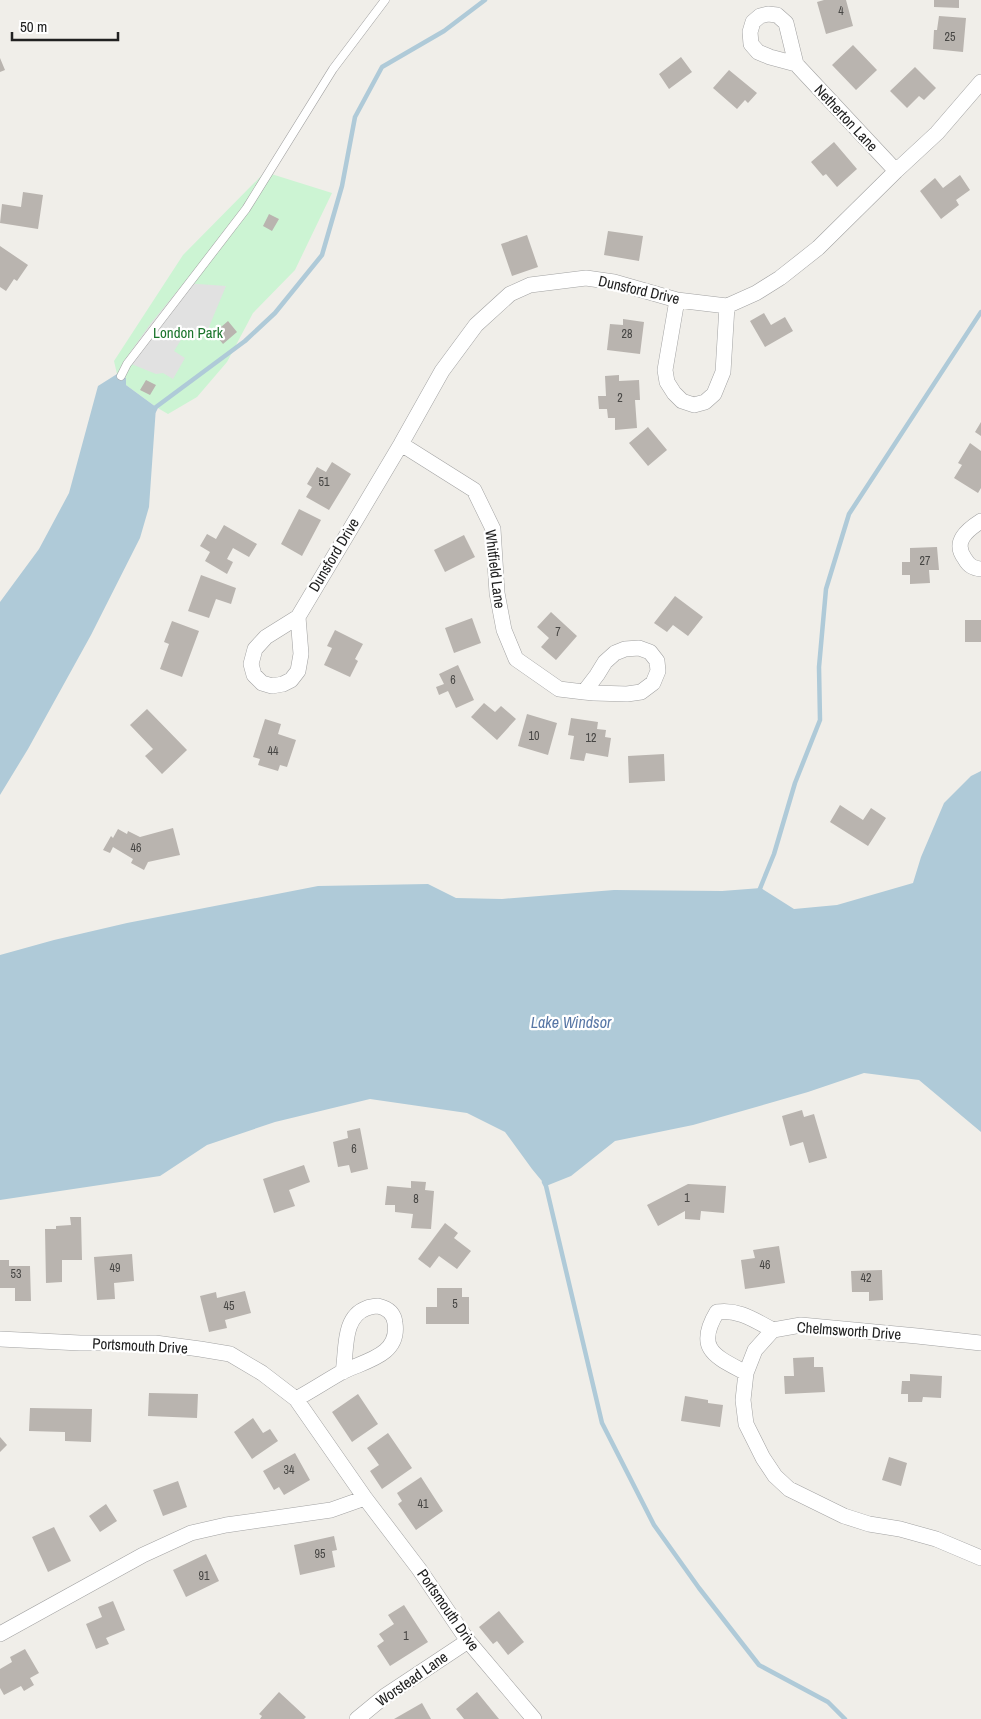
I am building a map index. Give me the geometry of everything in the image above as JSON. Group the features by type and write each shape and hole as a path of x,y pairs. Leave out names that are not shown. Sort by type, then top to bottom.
{"street":[{"name":"Netherton Lane","path":"796,64 896,170"},
{"path":"677,300 665,370 667,382 674,392 682,401 694,405 705,402 714,394 723,372 727,306 756,293 780,278 810,254 937,133 981,82"},
{"name":"Dunsford Drive","path":"298,617 301,654 298,671 291,680 282,684 272,686 262,683 254,675 251,664 255,649 266,637 298,617 442,371 476,325 510,294 530,286 586,278 614,282 677,300 727,306"},
{"name":"Whitfield Lane","path":"401,444 474,490 492,529 497,593 504,630 516,659 559,688 584,692 627,694 641,692 653,683 658,672 656,661 650,652 639,648 625,649 615,653 605,662 584,692"},
{"path":"981,521 968,529 960,542 960,552 966,561 973,568 981,569"},
{"path":"296,1400 343,1372 370,1362 385,1352 394,1339 396,1327 394,1316 385,1308 374,1306 354,1316 348,1328 343,1372"},
{"path":"746,1373 715,1356 709,1346 708,1336 711,1323 717,1312 739,1312 773,1330 755,1350 746,1373 743,1400 746,1424 775,1476 789,1489 844,1516 869,1524 900,1529 936,1540 981,1558"},
{"name":"Chelmsworth Drive","path":"773,1330 801,1325 981,1343"},
{"name":"Portsmouth Drive","path":"0,1339 80,1343 154,1343 230,1354 262,1373 296,1400 364,1498 419,1569 468,1641 534,1719"},
{"path":"0,1634 143,1555 191,1533 331,1510 364,1498"},
{"name":"Worstead Lane","path":"357,1719 385,1696 468,1641"}],"lane":[{"path":"121,376 127,364 246,209 333,69 385,0"}],"green space":[{"name":"London Park","path":"265,172 332,193 295,270 253,313 227,362 197,397 168,414 126,385 125,378 117,374 114,361 183,255"}],"shaded area":[{"path":"184,283 226,286 206,334 184,335 174,351 185,358 173,379 163,373 156,374 124,361 151,323"}],"water":[{"path":"117,374 126,378 126,385 156,407 149,507 140,538 91,635 28,749 0,795 0,602 39,549 69,493 98,386"},
{"name":"Lake Windsor","path":"981,771 981,1132 919,1080 864,1073 808,1092 693,1125 615,1141 571,1176 546,1186 505,1132 467,1113 370,1099 275,1122 207,1145 160,1176 0,1200 0,955 127,923 318,886 428,884 456,898 502,899 614,890 722,891 761,888 794,909 837,905 913,883 921,857 944,803 971,776"}],"building":[{"path":"824,0 846,0 853,26 826,34 817,2"},
{"path":"934,0 959,0 959,8 934,7"},
{"path":"939,16 966,18 963,52 933,49 934,30 937,30"},
{"path":"853,45 877,70 856,90 832,65"},
{"path":"681,57 692,72 669,89 659,74"},
{"path":"0,58 5,70 0,72"},
{"path":"915,67 936,88 924,100 919,96 907,108 890,91"},
{"path":"729,70 757,93 748,103 745,100 737,109 713,88"},
{"path":"834,142 857,169 837,187 826,174 823,176 811,162"},
{"path":"960,175 970,190 956,200 959,205 941,219 920,191 935,178 943,188"},
{"path":"23,192 43,195 38,229 0,223 2,204 21,207"},
{"path":"269,214 279,219 272,231 263,226"},
{"path":"608,231 643,236 639,261 604,255"},
{"path":"527,235 538,267 512,276 501,244"},
{"path":"0,246 28,265 17,281 14,279 6,291 0,287"},
{"path":"764,313 771,325 785,317 793,331 765,347 750,321"},
{"path":"623,319 644,322 640,354 607,350 610,324 623,325"},
{"path":"228,321 237,332 223,344 214,333"},
{"path":"619,375 619,381 639,380 640,400 635,400 637,428 615,430 615,418 608,418 607,409 599,409 598,396 606,396 605,376"},
{"path":"146,380 156,385 150,395 140,390"},
{"path":"981,422 981,436 975,432"},
{"path":"648,427 667,450 648,466 629,443"},
{"path":"970,443 981,451 981,488 978,493 954,478 962,465 958,463"},
{"path":"332,462 351,474 329,510 306,497 312,487 307,484 317,467 326,472"},
{"path":"299,509 321,520 302,556 281,544"},
{"path":"224,525 257,544 249,557 233,548 227,559 233,562 227,574 205,561 210,552 200,546 207,534 216,539"},
{"path":"464,535 475,557 445,572 434,550"},
{"path":"937,547 939,570 929,570 930,583 910,584 910,575 902,575 902,562 910,562 910,548"},
{"path":"201,575 236,588 231,604 216,599 209,618 188,611"},
{"path":"675,596 703,617 688,636 673,625 667,632 654,623"},
{"path":"551,612 577,636 556,660 541,647 549,638 537,627"},
{"path":"472,618 481,643 454,653 445,628"},
{"path":"965,620 981,620 981,642 965,642"},
{"path":"172,621 199,631 182,677 160,669 169,644 164,642"},
{"path":"335,630 363,644 355,659 358,661 350,677 324,665 332,648 327,646"},
{"path":"458,665 474,700 456,708 448,691 439,695 436,687 444,684 439,674"},
{"path":"484,703 495,712 501,706 516,719 497,740 471,717"},
{"path":"147,709 187,750 162,774 145,756 153,749 130,725"},
{"path":"527,714 557,723 548,755 518,746"},
{"path":"571,718 598,722 597,729 606,730 605,737 611,738 608,757 586,753 584,761 570,759 574,736 568,735"},
{"path":"265,719 281,724 278,734 296,740 287,767 280,765 278,771 258,765 260,759 253,757"},
{"path":"664,754 665,781 629,783 628,756"},
{"path":"840,805 863,820 871,808 886,818 868,846 830,822"},
{"path":"173,828 180,855 148,862 144,870 131,863 133,859 113,847 110,853 103,850 111,836 113,838 118,829 127,834 128,831 140,837"},
{"path":"802,1110 804,1117 814,1114 827,1158 809,1163 803,1142 790,1146 782,1116"},
{"path":"360,1128 368,1169 351,1173 349,1165 338,1167 333,1142 348,1138 347,1131"},
{"path":"304,1165 310,1182 289,1190 295,1206 274,1213 263,1179"},
{"path":"411,1181 426,1182 425,1190 434,1191 431,1229 411,1228 413,1214 395,1212 395,1205 385,1205 387,1186 411,1188"},
{"path":"688,1184 726,1186 724,1213 701,1211 700,1220 685,1219 685,1211 658,1226 647,1205"},
{"path":"70,1217 81,1217 82,1260 62,1260 62,1282 46,1283 45,1229 56,1229 56,1226 71,1225"},
{"path":"445,1223 458,1233 454,1238 471,1251 457,1269 439,1256 430,1268 418,1259"},
{"path":"779,1246 785,1283 745,1289 741,1260 755,1258 753,1250"},
{"path":"132,1254 134,1281 114,1283 115,1299 97,1300 94,1257"},
{"path":"0,1260 9,1260 9,1266 30,1266 31,1301 15,1301 15,1288 0,1288"},
{"path":"882,1270 883,1300 869,1301 869,1292 852,1292 851,1271"},
{"path":"437,1288 462,1288 462,1297 469,1297 469,1324 426,1324 426,1307 437,1307"},
{"path":"245,1291 251,1313 225,1320 227,1328 209,1332 200,1296 216,1292 217,1298"},
{"path":"814,1357 814,1367 823,1367 825,1392 785,1394 784,1376 794,1376 793,1358"},
{"path":"910,1374 942,1376 941,1398 923,1397 922,1402 908,1402 908,1394 901,1394 902,1381 910,1381"},
{"path":"149,1393 198,1394 197,1418 148,1416"},
{"path":"358,1394 378,1424 352,1442 332,1412"},
{"path":"685,1396 708,1400 708,1403 723,1405 720,1427 681,1421"},
{"path":"30,1408 92,1409 91,1442 65,1441 65,1432 29,1431"},
{"path":"253,1418 263,1433 270,1429 278,1441 252,1459 234,1432"},
{"path":"388,1433 412,1468 382,1489 370,1471 379,1465 367,1448"},
{"path":"0,1437 7,1445 0,1452"},
{"path":"295,1453 310,1480 284,1495 279,1487 274,1490 263,1471"},
{"path":"889,1457 907,1463 901,1486 882,1480"},
{"path":"421,1477 443,1511 416,1530 398,1504 402,1501 397,1493"},
{"path":"178,1481 187,1507 163,1516 153,1490"},
{"path":"106,1504 117,1521 100,1532 89,1516"},
{"path":"54,1527 71,1561 48,1572 32,1537"},
{"path":"334,1536 337,1550 332,1551 335,1567 300,1575 294,1545"},
{"path":"206,1554 219,1581 186,1597 173,1570"},
{"path":"113,1601 125,1630 106,1638 109,1644 96,1649 86,1624 102,1617 98,1607"},
{"path":"404,1605 428,1642 390,1666 377,1646 384,1641 379,1634 394,1624 388,1615"},
{"path":"499,1611 524,1642 508,1655 497,1641 493,1644 479,1627"},
{"path":"25,1649 39,1673 30,1678 34,1685 24,1691 21,1686 4,1695 0,1688 0,1669 12,1662 10,1657"},
{"path":"279,1692 306,1717 304,1719 260,1719 262,1716 259,1714"},
{"path":"477,1692 499,1719 464,1719 456,1709"},
{"path":"422,1703 431,1719 394,1719"}],"waterway":[{"path":"154,411 156,407 245,341 275,313 322,255 342,186 355,117 382,67 444,31 485,0"},
{"path":"759,891 774,854 795,783 820,720 819,667 826,589 849,514 981,312"},
{"path":"544,1182 602,1423 654,1525 699,1588 759,1665 828,1702 845,1719"}]}
